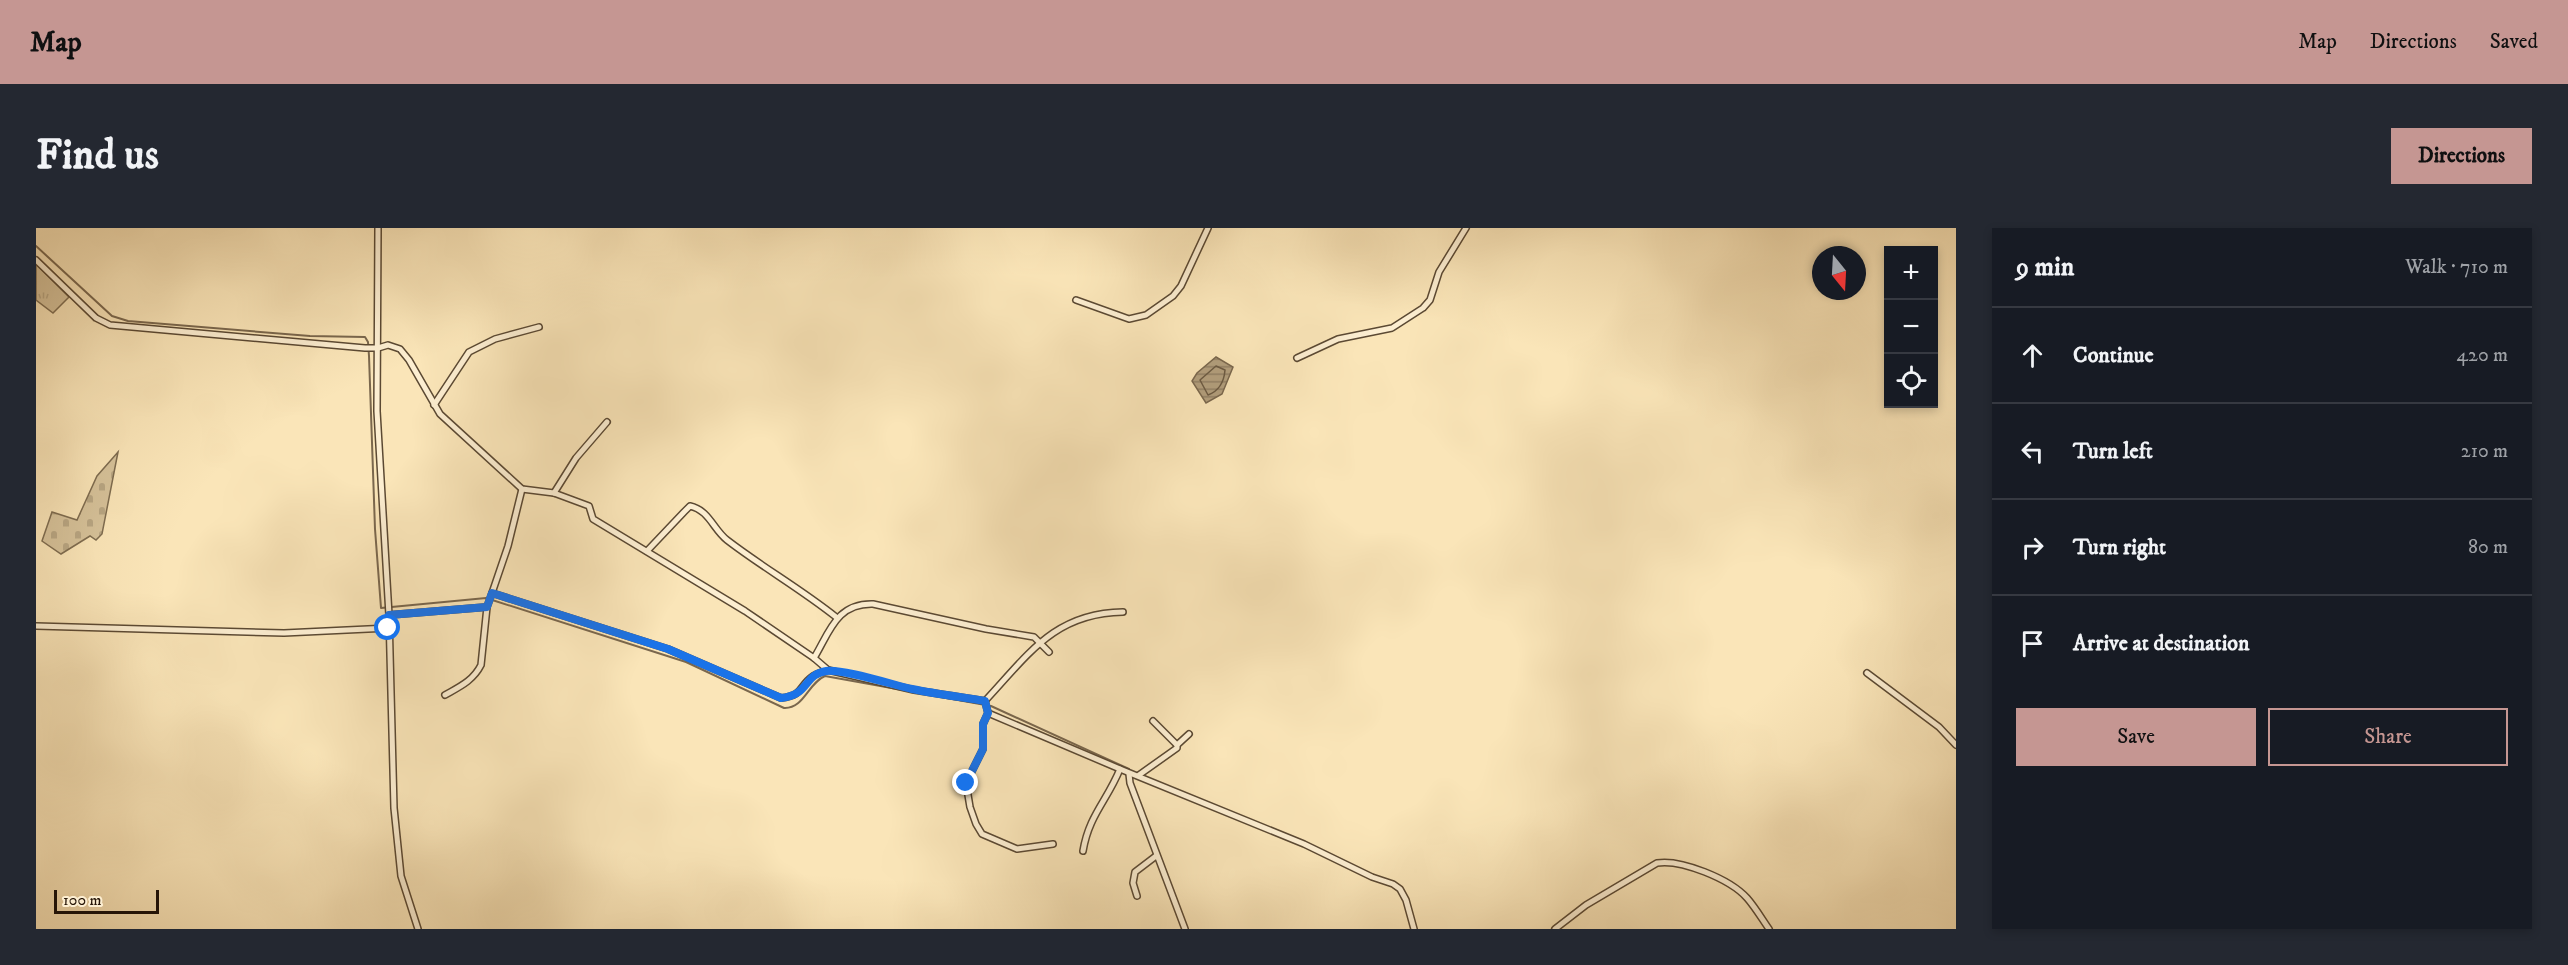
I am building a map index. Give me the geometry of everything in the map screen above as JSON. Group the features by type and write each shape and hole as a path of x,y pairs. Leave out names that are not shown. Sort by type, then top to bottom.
{"street":[{"path":"378,228 371,348 377,411 388,611 398,852 401,876 418,929"},
{"path":"1076,300 1129,320 1146,315 1173,296 1181,286 1193,255 1208,228"},
{"path":"1297,358 1338,339 1392,328 1423,309 1430,300 1439,272 1466,228"},
{"path":"36,260 96,318 110,325 371,348 388,345 400,349 440,414 522,489 554,493 589,506 594,519 745,611 828,670 986,706 1129,774 1139,775 1203,805 1304,844 1372,877 1394,884 1406,900 1414,929"},
{"path":"434,405 469,352 495,339 539,327"},
{"path":"554,493 576,458 607,422"},
{"path":"445,695 469,681 481,665 489,600 508,546 522,489"},
{"path":"647,551 690,506 698,508 724,538 803,591 836,617"},
{"path":"388,611 489,600 668,649 781,698 794,697 801,692 812,676 828,670"},
{"path":"814,658 836,617 858,603 873,604 986,629 1034,637 1049,652"},
{"path":"1053,844 1017,849 982,834 976,824 970,807 966,783 981,755 986,706 1040,641 1089,615 1123,612"},
{"path":"36,626 284,633 388,628"},
{"path":"1868,673 1939,727 1956,745"},
{"path":"1153,721 1177,745"},
{"path":"1139,775 1172,753 1189,734"},
{"path":"1083,851 1089,822 1108,795 1120,769"},
{"path":"1129,774 1130,783 1156,856 1185,929"},
{"path":"1137,896 1133,883 1135,872 1156,856"},
{"path":"1555,929 1586,905 1657,863 1668,861 1714,875 1746,896 1769,929"}],"green space":[{"path":"36,264 69,297 53,313 36,300"},
{"path":"118,452 102,534 96,540 90,536 61,554 42,541 52,512 77,520 97,476"}],"water":[{"path":"1216,357 1233,367 1222,394 1206,403 1192,381 1197,373"}],"waterway":[{"path":"36,246 112,316 128,321 310,336 365,337 368,342 369,356 375,529 381,608 486,598 686,662 784,708 796,704 819,679 825,676 991,706 1129,769"}],"route":[{"path":"388,628 389,615 487,607 492,593 668,649 762,692 781,698 794,697 801,692 812,676 828,670 914,690 985,701 988,713 983,724 983,749 966,783"}]}
